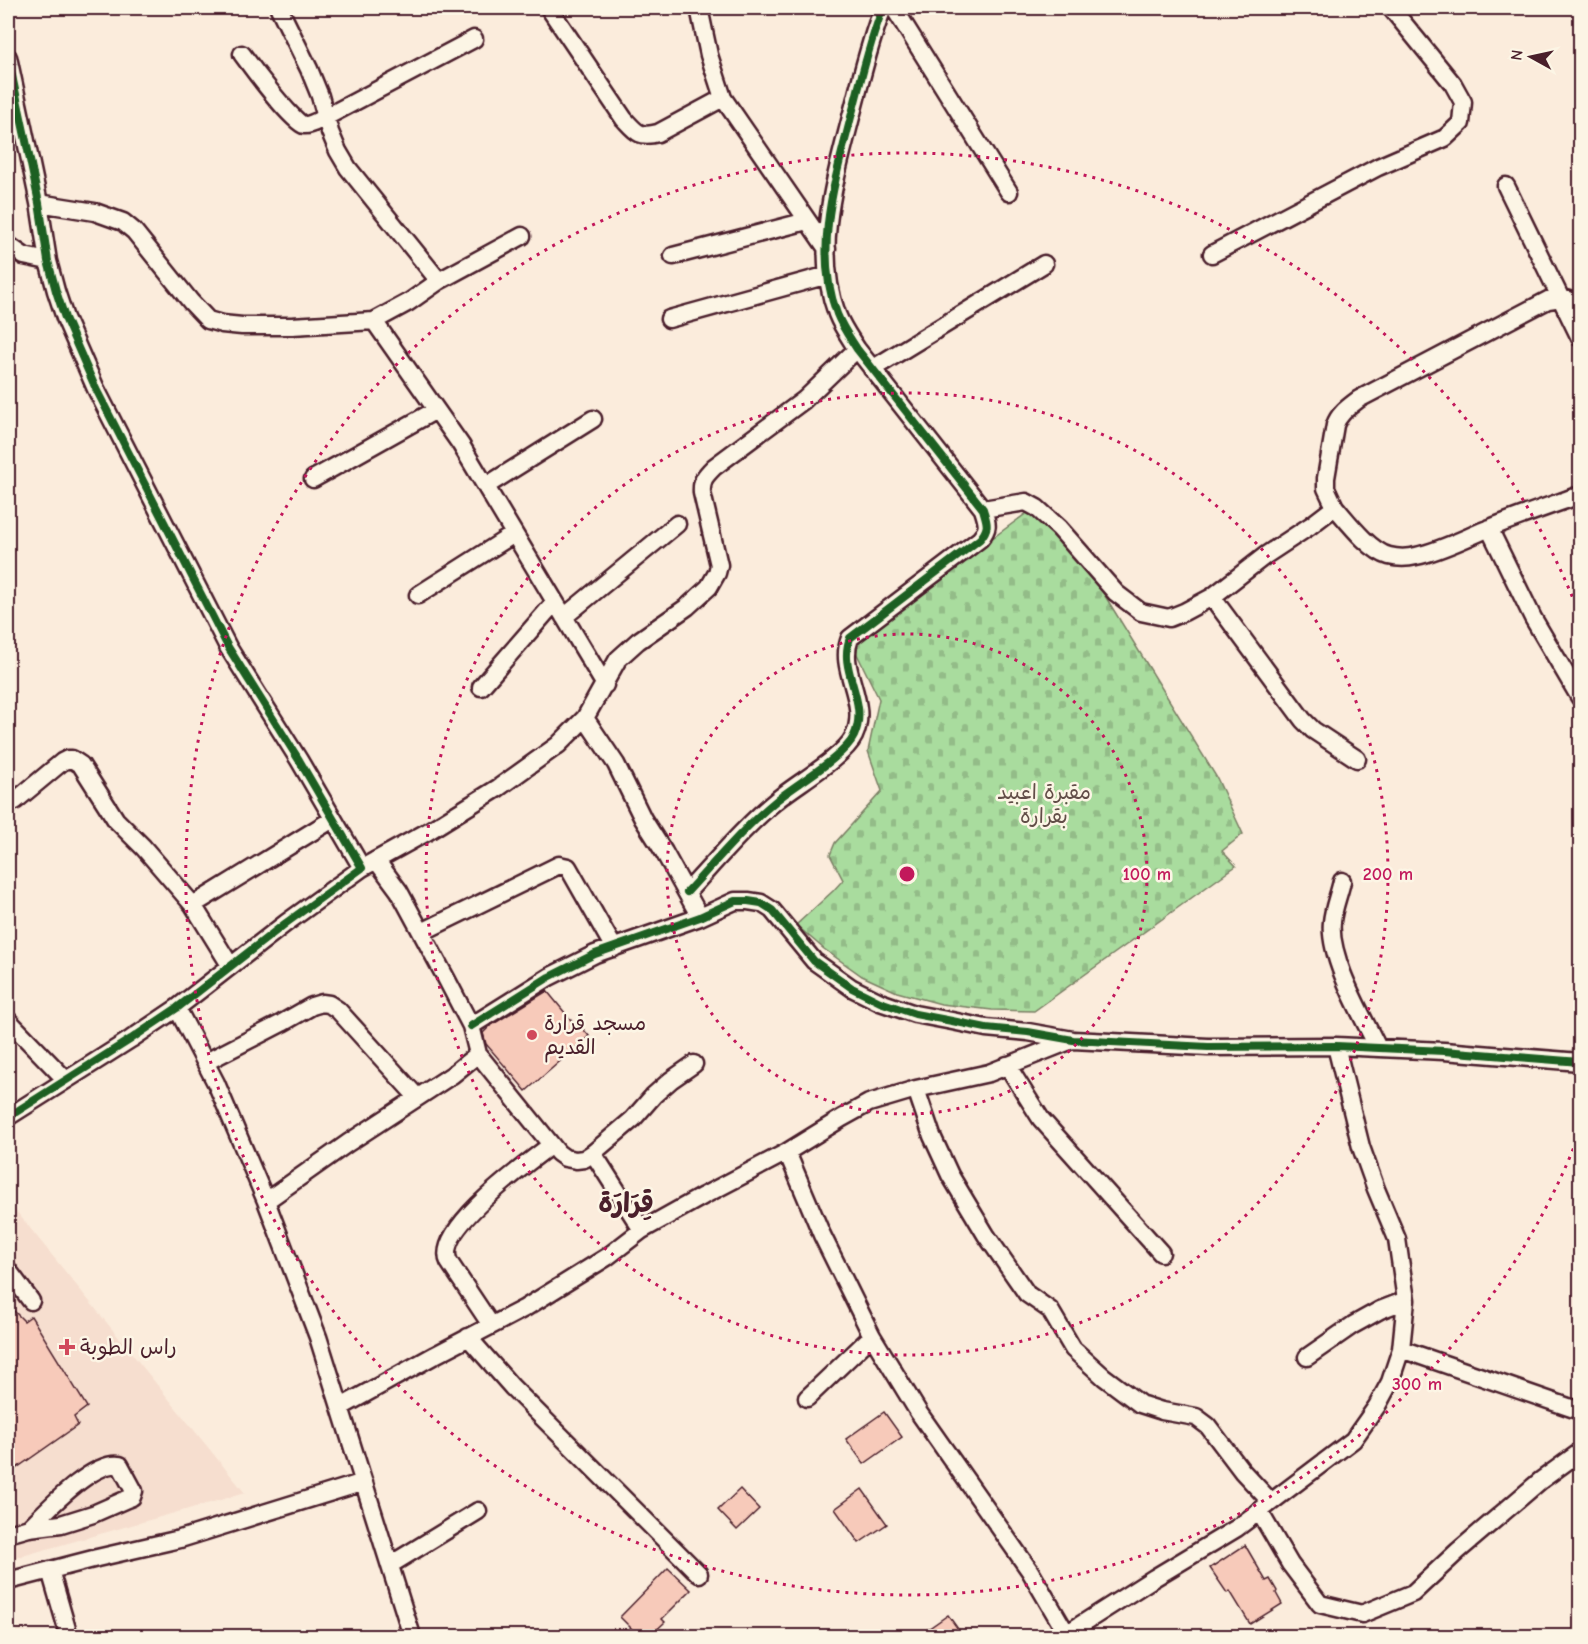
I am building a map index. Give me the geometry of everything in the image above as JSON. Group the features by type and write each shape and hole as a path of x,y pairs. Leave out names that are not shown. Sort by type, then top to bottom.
{"street":[{"path":"279,8 309,69 320,96 330,132 348,168 440,281"},
{"path":"549,8 624,119 637,133 646,136 658,133 723,98"},
{"path":"699,8 709,55 723,98 827,249"},
{"path":"687,892 777,800 840,752 853,737 858,720 858,702 847,663 846,649 849,638 980,539 988,526 983,509 857,349 837,314 828,275 828,222 838,170 866,60 883,8"},
{"path":"894,8 1008,192"},
{"path":"1212,254 1378,167 1445,138 1461,123 1463,102 1453,84 1392,8"},
{"path":"242,54 291,115 302,124 310,124 474,39"},
{"path":"8,57 39,203 48,261 78,352 228,647 333,819 369,864 399,891 471,1026 478,1054 558,1154 570,1160 584,1159 593,1153 633,1119 671,1080 694,1064"},
{"path":"1506,186 1581,338"},
{"path":"39,203 95,212 123,222 134,231 208,320 222,324 282,326 374,321 409,302 440,281 522,236"},
{"path":"673,256 807,221"},
{"path":"8,245 24,256 48,261"},
{"path":"872,369 1044,264"},
{"path":"669,320 828,275"},
{"path":"1581,303 1561,298 1548,300 1359,399 1343,411 1337,419 1326,478 1326,488 1335,507 1347,521 1376,550 1394,557 1416,556 1581,495"},
{"path":"374,321 461,445 605,685"},
{"path":"8,1117 177,1008 230,965 369,864 427,832 524,770 558,745 585,718 618,659 638,641 699,597 709,587 717,573 718,559 702,493 701,485 704,477 714,467 804,400 857,349"},
{"path":"313,479 436,410"},
{"path":"486,486 593,419"},
{"path":"983,509 1026,502 1037,508 1059,528 1116,593 1141,612 1169,618 1212,597 1266,555 1335,507"},
{"path":"564,617 677,524"},
{"path":"1489,528 1533,618 1581,698"},
{"path":"418,595 514,534"},
{"path":"1212,597 1303,720 1313,730 1357,759"},
{"path":"482,687 555,602"},
{"path":"585,718 616,764 643,819 700,917"},
{"path":"15,801 62,762 68,759 77,761 116,820 193,905 230,965"},
{"path":"193,905 333,819"},
{"path":"422,932 559,864 568,867 614,948"},
{"path":"1342,881 1332,921 1332,940 1338,964 1378,1048"},
{"path":"471,1026 549,977 595,954 700,917 735,901 748,901 761,903 772,910 814,961 852,988 880,1002 915,1014 963,1024 1073,1040 1208,1047 1336,1046 1581,1062"},
{"path":"206,1062 312,1006 322,1003 329,1004 345,1017 417,1097"},
{"path":"177,1008 216,1083 266,1200 318,1337 412,1636"},
{"path":"8,1020 66,1080"},
{"path":"341,1407 525,1308 607,1257 642,1230 787,1152 869,1103 989,1072 1073,1040"},
{"path":"787,1152 822,1235 872,1335 925,1421 1030,1571 1066,1636 1154,1578 1237,1528 1353,1440 1377,1406 1390,1382 1401,1349 1406,1300 1397,1239 1361,1148 1336,1046"},
{"path":"266,1200 452,1075 478,1054"},
{"path":"1007,1065 1041,1119 1161,1253"},
{"path":"916,1089 932,1137 950,1174 986,1235 1027,1294 1050,1310 1073,1348 1104,1377 1140,1404 1162,1411 1196,1417 1208,1426 1265,1506 1290,1564 1320,1604 1362,1614 1413,1593 1540,1481 1581,1452"},
{"path":"491,1325 449,1262 446,1256 449,1242 489,1194 551,1145"},
{"path":"593,1153 642,1230"},
{"path":"8,1270 31,1301"},
{"path":"1307,1357 1353,1325 1380,1310 1406,1300"},
{"path":"807,1398 872,1335"},
{"path":"468,1337 529,1404 699,1575"},
{"path":"1401,1349 1581,1411"},
{"path":"8,1534 29,1528 61,1524 93,1514 132,1497 134,1491 120,1464 104,1466 70,1488 29,1528"},
{"path":"8,1581 180,1539 364,1482"},
{"path":"390,1565 478,1511"},
{"path":"50,1570 69,1636"}],"shaded area":[{"name":"راس الطوبة","path":"8,1201 245,1493 8,1560"}],"green space":[{"name":"مقبرة اعبيد بقرارة","path":"1031,510 1102,591 1217,778 1243,834 1222,851 1236,866 1034,1011 992,1010 941,1004 897,992 862,976 824,949 796,925 843,880 830,855 835,843 882,791 868,751 879,699 853,646 902,604"}],"building":[{"path":"547,991 575,1025 578,1023 589,1036 526,1091 486,1044 483,1033 490,1026"},
{"path":"8,1305 24,1321 31,1316 87,1407 74,1417 78,1425 8,1474"},
{"path":"884,1412 902,1437 864,1464 846,1439"},
{"path":"740,1489 759,1509 737,1530 718,1510"},
{"path":"862,1489 887,1524 859,1543 835,1509"},
{"path":"1245,1545 1266,1581 1270,1579 1282,1604 1250,1624 1230,1591 1227,1593 1210,1568"},
{"path":"668,1568 691,1590 662,1619 665,1622 650,1636 639,1636 620,1617"},
{"path":"948,1615 963,1636 918,1636"}],"cycle path":[{"path":"687,892 753,821 849,744 858,723 856,698 847,662 850,638 980,539 986,528 983,509 857,349 839,319 830,290 827,240 833,190 866,62 883,8"},
{"path":"8,57 39,203 48,261 65,318 96,389 228,647 299,760 362,868 286,923 177,1008 8,1117"},
{"path":"471,1026 549,977 595,954 700,917 735,901 748,901 761,903 772,910 814,961 852,988 880,1002 915,1014 986,1028 1073,1040 1208,1047 1336,1046 1444,1051 1580,1062"}],"place":[{"name":"مسجد قرارة القديم","path":"532,1035"},
{"name":"راس الطوبة","path":"67,1347"}],"district":[{"name":"قِرَارَة","path":"626,1203"}]}
